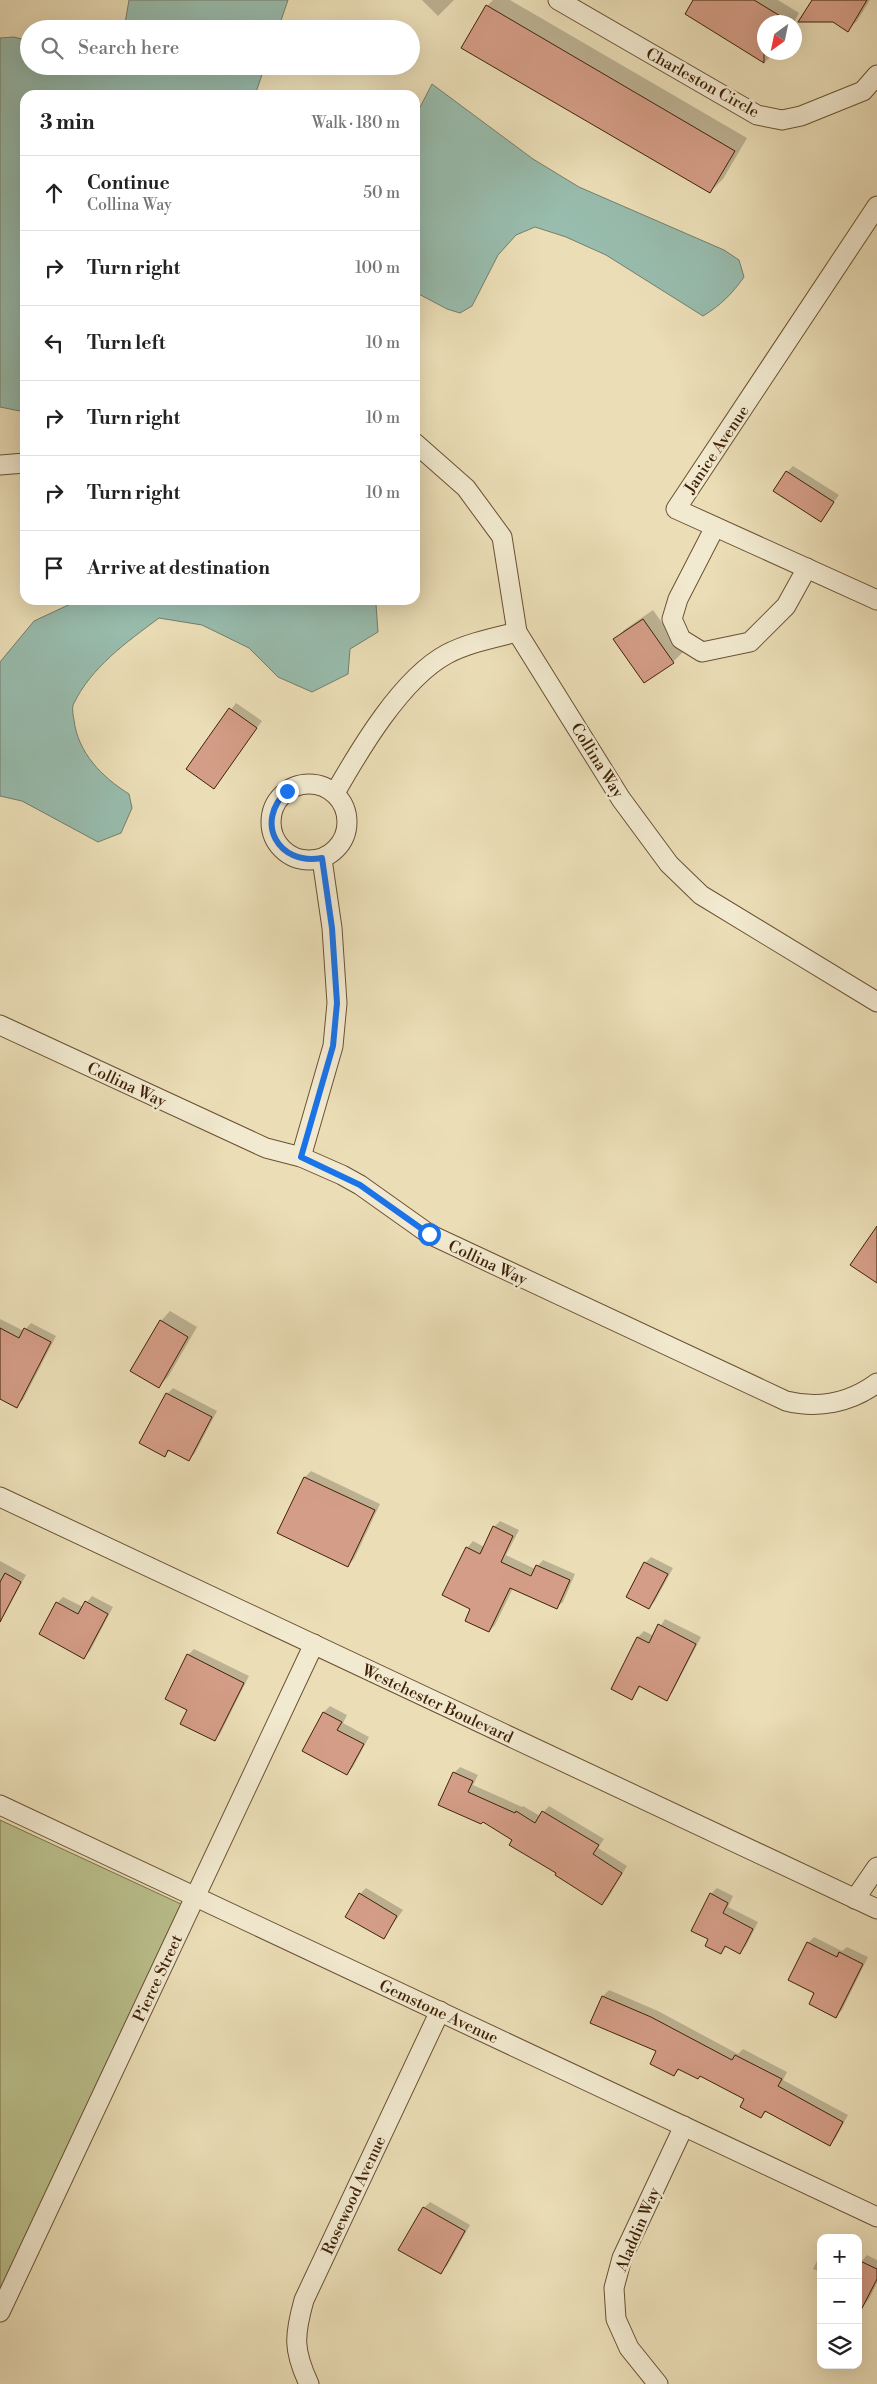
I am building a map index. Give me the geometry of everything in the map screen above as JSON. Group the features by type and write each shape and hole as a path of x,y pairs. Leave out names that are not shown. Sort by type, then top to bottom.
{"street":[{"name":"Charleston Circle","path":"558,0 757,115 782,120 801,116 863,91 877,74"},
{"name":"Janice Avenue","path":"877,206 676,509 877,600"},
{"name":"Collina Way","path":"420,447 466,488 502,537 516,632 622,799 685,881 701,895 877,1002"},
{"path":"0,464 20,463"},
{"path":"715,527 678,599 672,619 682,638 702,652 750,642 786,606 807,568"},
{"path":"334,793 377,727 409,684 426,667 447,654 471,644 516,632"},
{"path":"318,785 334,793 343,805 347,826 339,846 322,858 300,859 290,855 275,840 271,819 279,799 296,786 318,785"},
{"path":"301,1157 333,1046 337,1003 332,928 322,858"},
{"name":"Collina Way","path":"0,1025 266,1148 301,1157 360,1185 429,1234 786,1401 816,1406 836,1402 866,1392 877,1383"},
{"name":"Westchester Boulevard","path":"0,1496 855,1899 876,1907"},
{"name":"Pierce Street","path":"0,2312 314,1644"},
{"name":"Gemstone Avenue","path":"0,1805 877,2217"},
{"path":"855,1899 877,1867"},
{"name":"Rosewood Avenue","path":"308,2384 298,2362 296,2331 304,2300 440,2011"},
{"name":"Aladdin Way","path":"658,2384 629,2348 616,2319 614,2288 622,2258 684,2126"}],"green space":[{"path":"0,1820 181,1904 0,2290"}],"shaded area":[{"path":"129,0 288,0 281,20 126,20"},
{"path":"0,38 20,39 20,75 262,75 257,90 20,90 20,411 0,407"},
{"path":"432,84 533,159 579,187 724,250 739,260 744,277 726,299 703,316 606,255 566,237 535,227 516,235 498,255 472,306 460,313 447,309 420,295 420,107"},
{"path":"68,605 376,605 378,632 350,649 348,674 312,692 278,677 249,648 202,625 159,618 147,627 122,646 100,667 81,691 73,705 76,732 80,743 101,772 129,794 132,808 121,833 98,842 22,801 0,796 0,662 34,621"}],"building":[{"path":"693,0 754,0 779,15 757,15 757,59 685,14"},
{"path":"812,0 867,0 848,32 833,22 802,22 802,16"},
{"path":"486,5 735,151 710,193 461,48"},
{"path":"786,471 834,502 821,522 773,491"},
{"path":"643,619 674,663 644,683 613,639"},
{"path":"229,708 257,728 214,789 186,769"},
{"path":"877,1226 877,1283 850,1265"},
{"path":"160,1320 188,1337 159,1388 130,1371"},
{"path":"0,1328 19,1338 24,1328 51,1342 17,1408 0,1399"},
{"path":"166,1393 212,1417 189,1461 168,1450 165,1457 139,1443"},
{"path":"304,1477 375,1510 348,1567 277,1533"},
{"path":"493,1526 513,1536 501,1562 531,1576 536,1565 570,1580 557,1609 510,1588 489,1632 465,1621 470,1609 442,1595 466,1547 480,1554"},
{"path":"644,1562 668,1574 649,1609 626,1597"},
{"path":"5,1573 21,1582 0,1622 0,1582"},
{"path":"85,1601 108,1614 84,1659 39,1634 56,1602 78,1614"},
{"path":"658,1624 696,1644 667,1701 639,1686 632,1700 611,1689 637,1637 649,1643"},
{"path":"187,1654 244,1683 215,1741 180,1724 187,1710 165,1699"},
{"path":"323,1712 342,1722 337,1730 364,1744 347,1775 302,1751"},
{"path":"453,1772 473,1781 468,1792 515,1813 516,1811 535,1823 542,1811 599,1845 593,1854 622,1873 602,1905 555,1875 556,1873 509,1845 512,1840 483,1822 481,1824 438,1805"},
{"path":"359,1893 397,1916 384,1939 345,1917"},
{"path":"710,1893 728,1903 723,1913 753,1929 740,1954 725,1946 721,1954 705,1946 708,1939 691,1931"},
{"path":"807,1942 837,1957 839,1952 863,1964 836,2018 809,2004 814,1993 788,1980"},
{"path":"602,1996 651,2017 732,2060 735,2055 782,2079 778,2086 843,2122 830,2146 765,2111 761,2118 740,2107 744,2099 700,2076 698,2079 678,2069 674,2076 650,2064 656,2051 590,2023"},
{"path":"423,2207 465,2231 441,2274 398,2250"},
{"path":"862,2262 877,2269 877,2279 862,2308"}],"route":[{"path":"287,791 274,808 271,819 272,830 275,840 290,855 300,859 322,858 332,928 337,1003 333,1046 301,1157 360,1185 395,1212 429,1234"}]}
